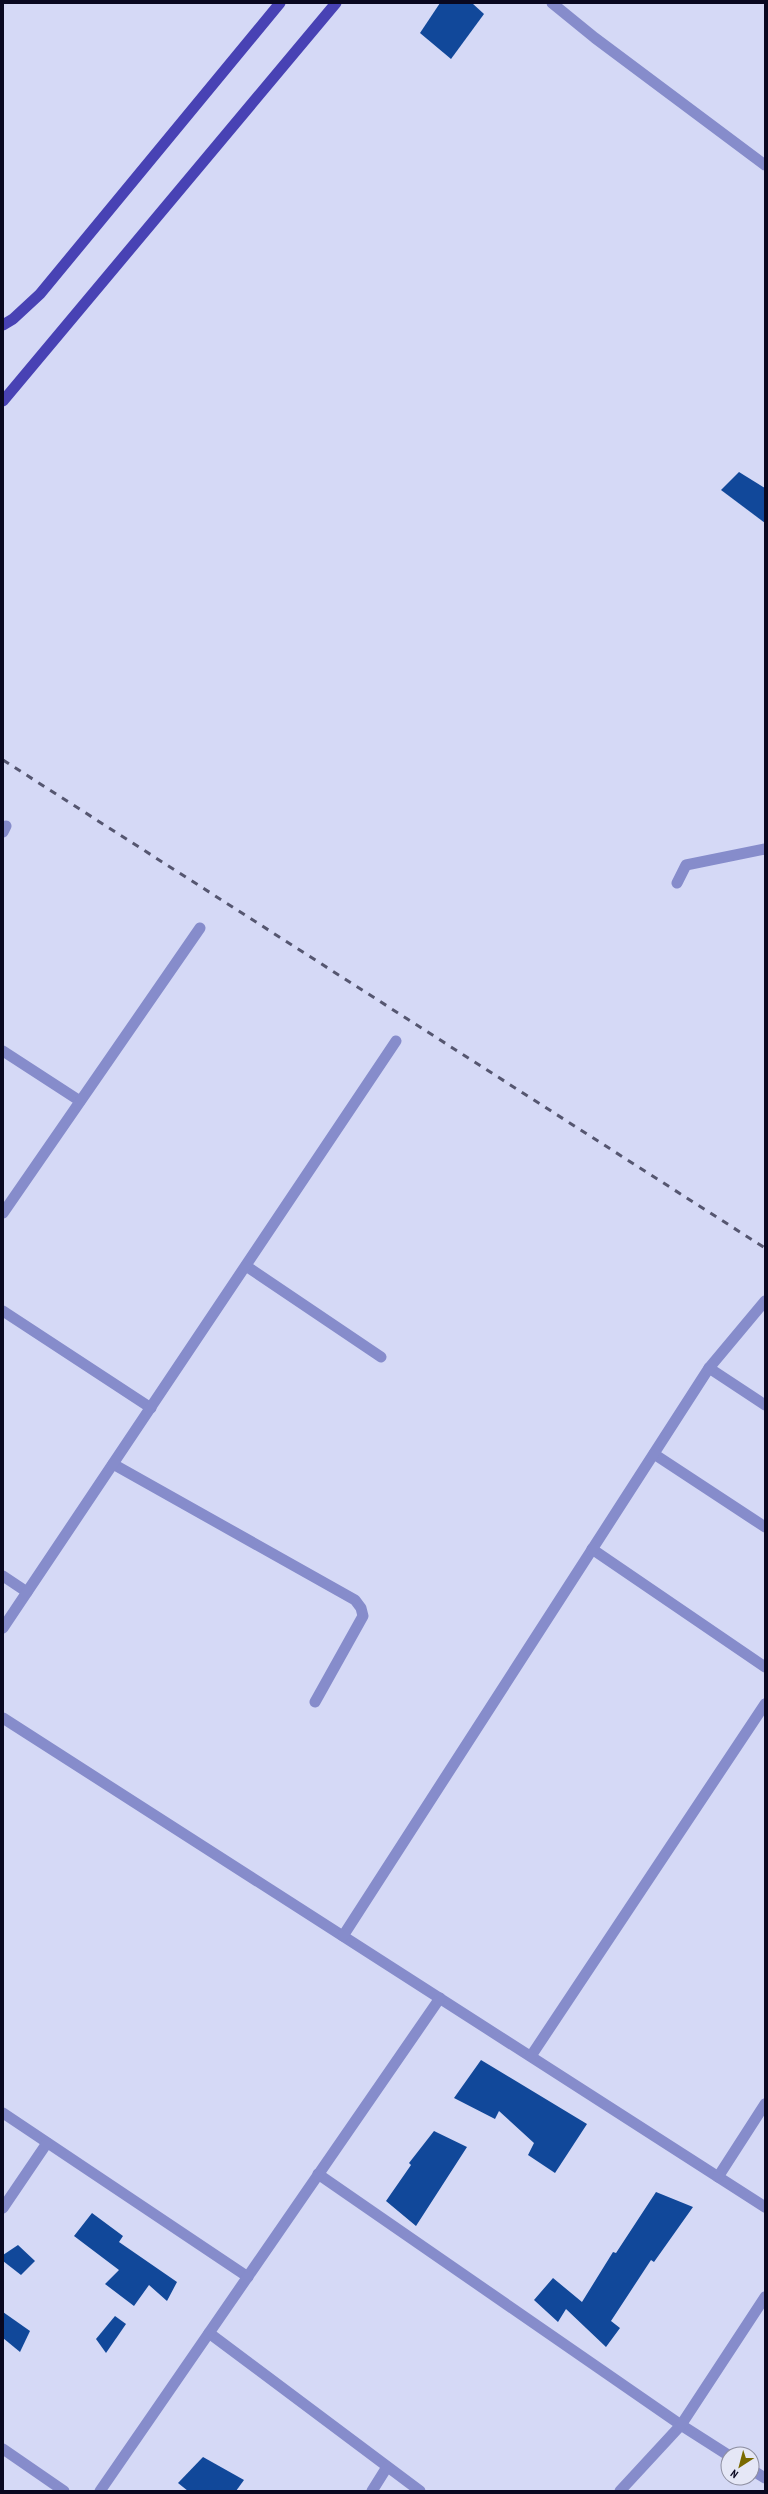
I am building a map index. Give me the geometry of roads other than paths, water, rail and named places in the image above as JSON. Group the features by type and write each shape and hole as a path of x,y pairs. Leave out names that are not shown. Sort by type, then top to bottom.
{"main road":[{"path":"3,325 13,319 40,294 280,3"},
{"path":"3,401 336,3"}],"street":[{"path":"552,3 595,38 765,165"},
{"path":"677,883 686,866 765,849"},
{"path":"3,1213 200,928"},
{"path":"3,1628 396,1041"},
{"path":"3,1051 80,1101"},
{"path":"246,1266 381,1357"},
{"path":"343,1936 709,1368 765,1301"},
{"path":"3,1311 151,1408"},
{"path":"709,1368 765,1405"},
{"path":"654,1454 765,1527"},
{"path":"113,1464 354,1600 362,1608 363,1616 315,1702"},
{"path":"592,1549 765,1667"},
{"path":"3,1576 27,1592"},
{"path":"531,2056 765,1704"},
{"path":"3,1718 765,2207"},
{"path":"100,2491 440,1998"},
{"path":"718,2177 765,2104"},
{"path":"3,2113 248,2277"},
{"path":"3,2208 47,2143"},
{"path":"318,2174 681,2425 720,2450"},
{"path":"620,2491 681,2425 765,2297"},
{"path":"209,2333 420,2491"},
{"path":"3,2449 64,2491"},
{"path":"372,2491 387,2466"}],"railway":[{"path":"3,760 765,1248"}]}
